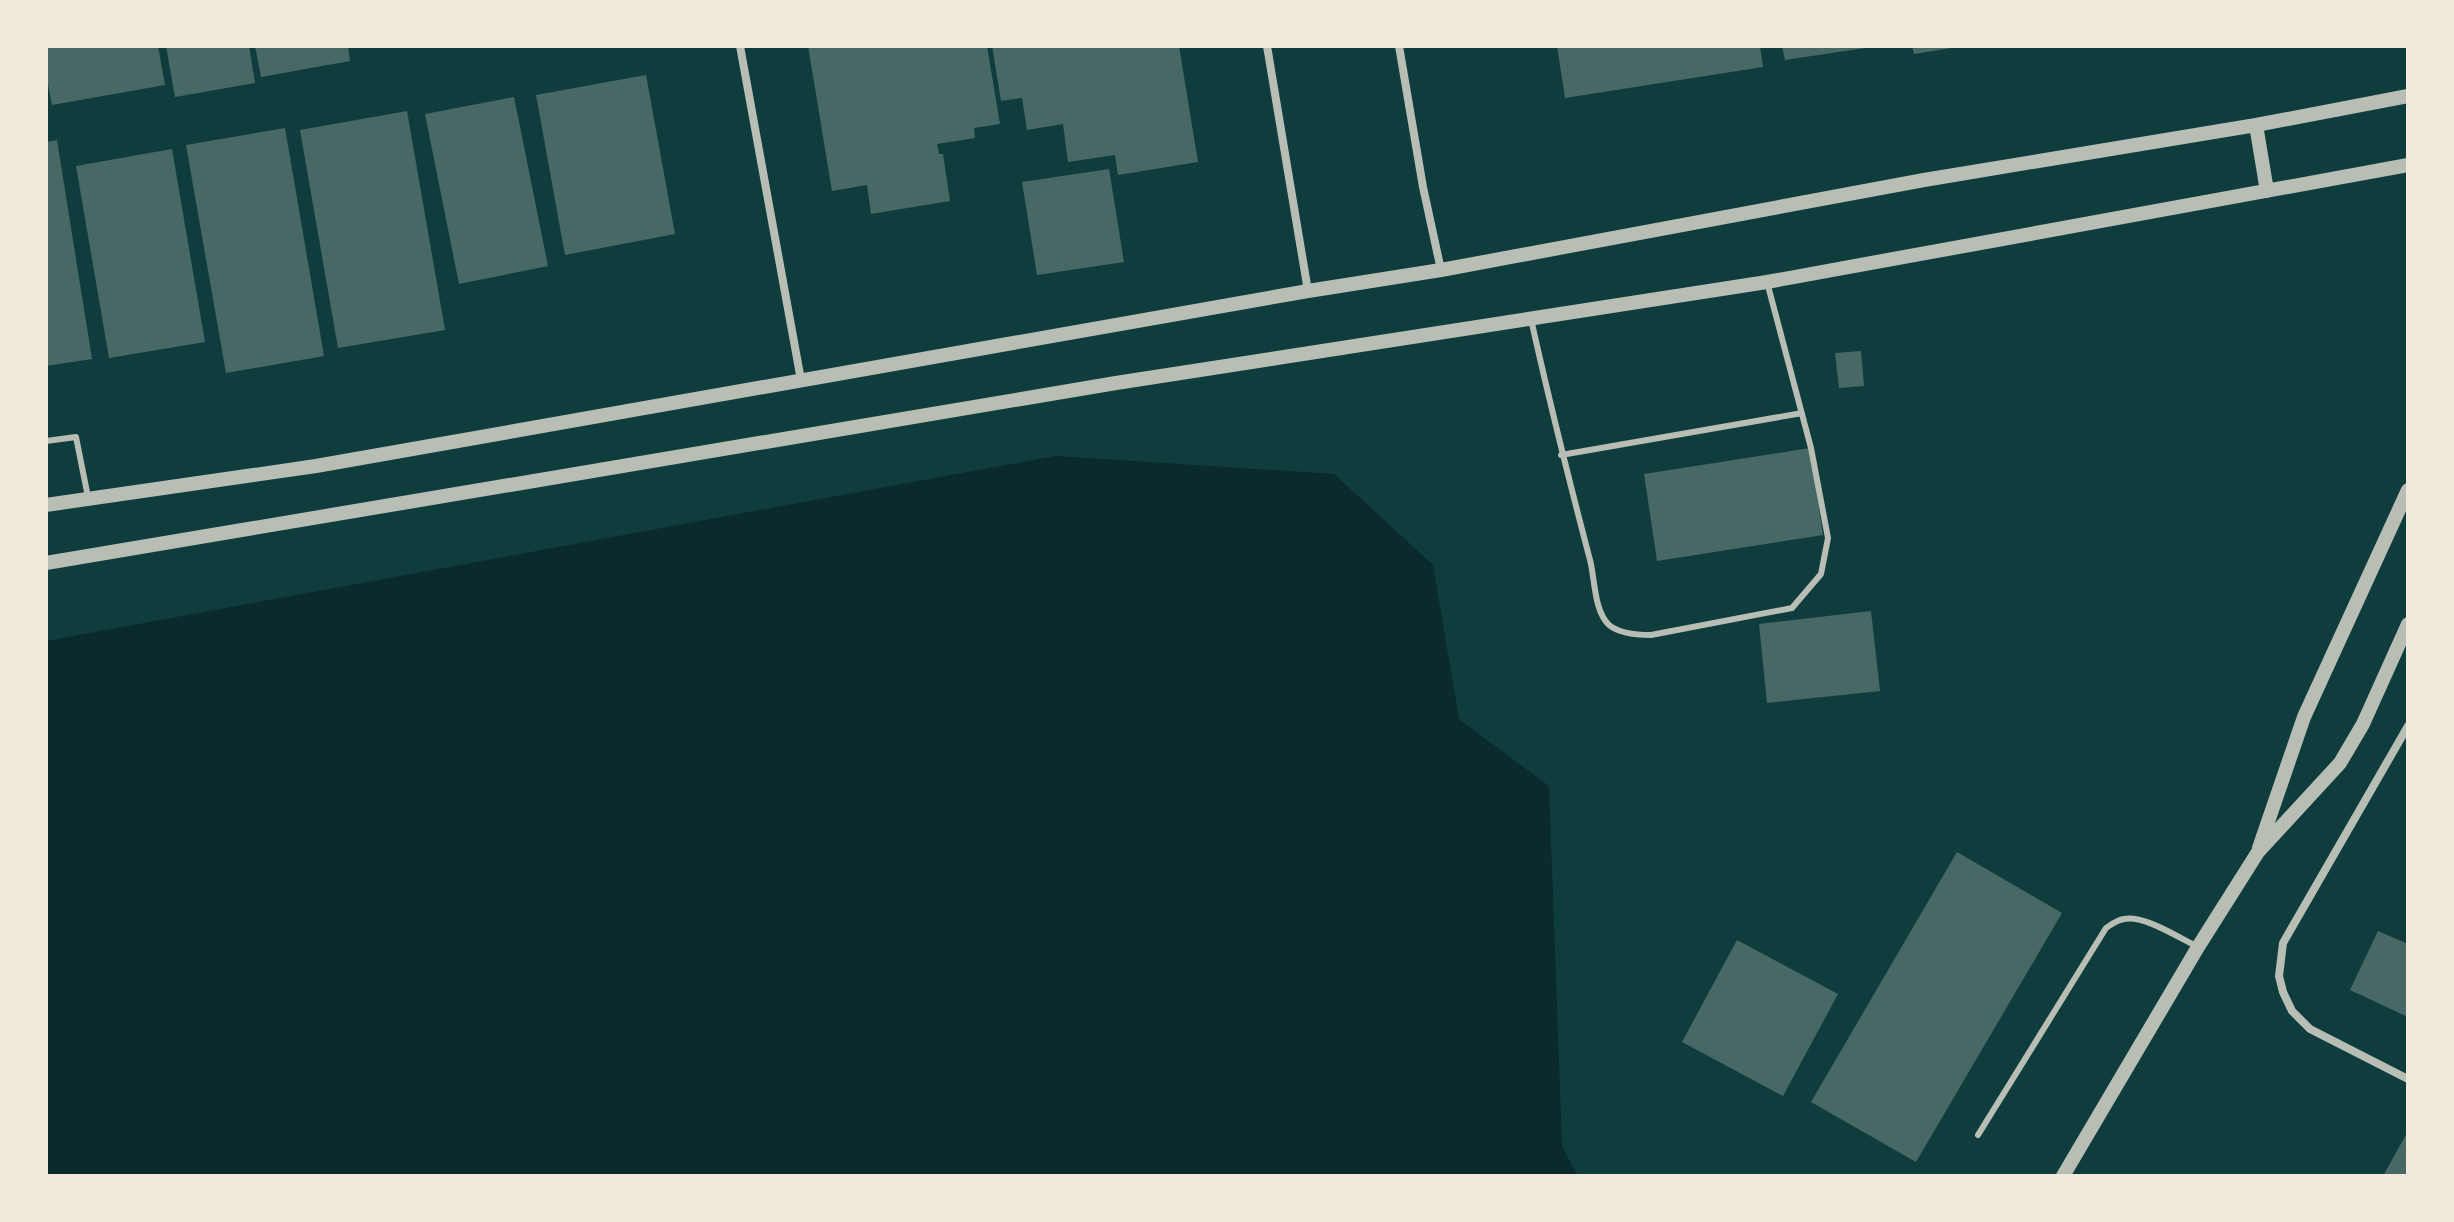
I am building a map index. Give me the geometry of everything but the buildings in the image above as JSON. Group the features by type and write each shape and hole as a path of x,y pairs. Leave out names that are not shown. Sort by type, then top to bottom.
{"street":[{"path":"740,46 801,380"},
{"path":"1267,46 1308,291"},
{"path":"1399,46 1441,270"},
{"path":"46,505 316,466 1441,270 1924,180 2256,125 2408,96"},
{"path":"2256,125 2267,191"},
{"path":"46,563 1116,383 1767,282 2408,165"},
{"path":"2258,852 2304,717 2408,490"},
{"path":"2063,1176 2198,947 2258,852 2340,763 2363,724 2408,624"},
{"path":"2408,726 2283,943 2279,976 2292,1011 2310,1029 2408,1079"}],"lane":[{"path":"1531,319 1599,608 1609,624 1630,634 1651,635 1792,608 1821,574 1828,538 1811,448 1767,282"},
{"path":"1561,455 1802,413"},
{"path":"46,441 76,437 88,498"},
{"path":"1978,1135 2106,928 2119,920 2141,919 2198,947"}],"water":[{"path":"1055,456 1334,474 1433,565 1459,719 1549,786 1562,1147 1578,1176 46,1176 46,641"}]}
